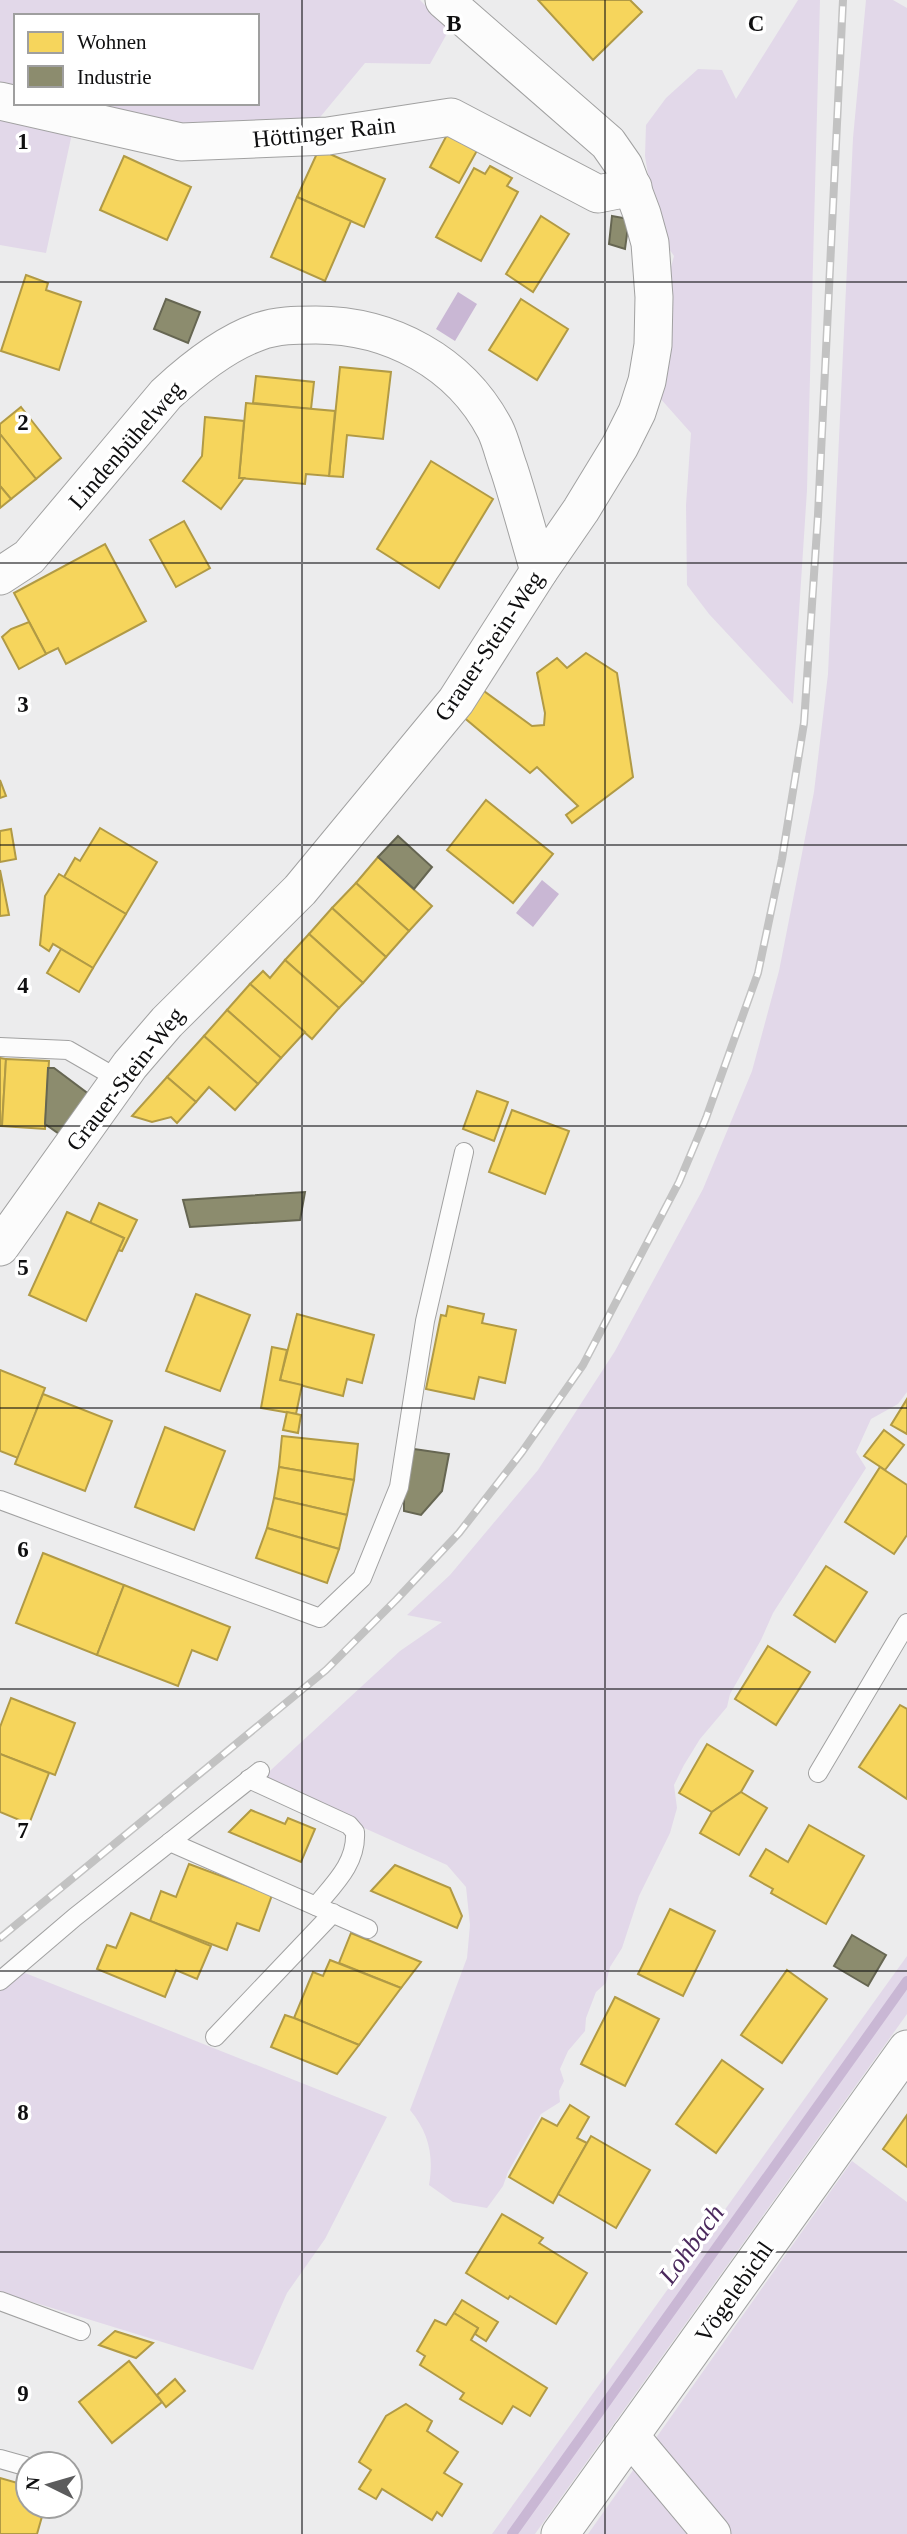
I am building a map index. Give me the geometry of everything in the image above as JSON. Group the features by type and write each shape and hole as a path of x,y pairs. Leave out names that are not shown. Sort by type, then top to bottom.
{"street":[{"name":"Grauer-Stein-Weg","path":"0,1247 120,1080 167,1022 300,890 456,701 581,510 620,446 637,412 647,381 654,321 653,270 650,243 624,166 608,144 443,0"},
{"name":"Höttinger Rain","path":"18,105 181,142 328,136 451,117 598,194 633,187"},
{"name":"Lindenbühelweg","path":"0,576 29,557 166,394 183,378 241,339 279,326 309,325 336,325 368,330 393,338 426,356 463,383 496,431 539,572"},
{"name":"Vögelebichl","path":"560,2534 907,2049"},
{"path":"630,2436 712,2534"}],"lane":[{"path":"0,1047 68,1050 120,1080"},
{"path":"0,1500 320,1618 362,1578 399,1487 425,1321 464,1152"},
{"path":"818,1773 907,1623"},
{"path":"0,1981 75,1917 254,1775 349,1825 355,1832 354,1854 348,1866 316,1906"},
{"path":"170,1842 368,1928"},
{"path":"215,2037 333,1913"},
{"path":"0,2301 82,2330"}],"shaded area":[{"path":"0,0 420,0 449,30 430,64 365,63 316,122 188,126 78,106 46,253 0,245"},
{"path":"798,0 820,0 807,490 793,704 709,614 687,585 686,505 691,433 659,397 665,289 674,256 657,231 645,156 646,125 666,98 698,69 722,70 736,99"},
{"path":"866,0 893,0 907,8 907,1392 898,1404 871,1419 856,1452 866,1468 773,1613 730,1694 727,1707 700,1739 674,1785 677,1808 670,1833 639,1896 622,1948 610,1967 606,1983 596,1992 586,2018 585,2031 568,2051 560,2069 564,2081 559,2091 560,2102 541,2114 508,2172 503,2186 487,2208 453,2202 429,2185 431,2164 426,2136 410,2110 467,1958 470,1925 466,1887 447,1865 259,1781 400,1651 442,1622 407,1615 450,1575 538,1470 615,1351 703,1189 752,1071 779,971 814,792 828,674 853,138"},
{"path":"458,292 477,304 455,341 436,329"},
{"path":"542,880 559,894 533,927 516,913"},
{"path":"907,1956 907,2014 535,2534 492,2534"},
{"path":"20,1971 387,2117 325,2239 287,2293 253,2370 0,2292 0,1990"},
{"path":"852,2161 907,2202 907,2534 588,2534"}],"building: Wohnen":[{"path":"538,0 630,0 642,12 593,60"},
{"path":"449,131 479,147 459,183 430,167"},
{"path":"319,149 385,179 364,227 297,197"},
{"path":"124,156 191,187 167,240 100,210"},
{"path":"490,166 512,178 507,186 518,192 481,261 436,237 474,168 485,174"},
{"path":"297,197 351,221 325,281 271,257"},
{"path":"541,216 569,234 533,292 506,274"},
{"path":"26,275 48,283 46,290 81,302 59,370 1,351"},
{"path":"521,299 568,329 537,380 489,350"},
{"path":"340,367 391,372 383,439 347,435 343,477 329,476"},
{"path":"256,376 314,382 311,409 253,403"},
{"path":"246,403 335,411 329,476 306,474 305,484 239,478"},
{"path":"21,407 61,458 36,479 0,434 0,424"},
{"path":"205,417 244,421 239,478 244,478 221,509 183,481 202,456"},
{"path":"0,434 36,479 11,499 0,486"},
{"path":"431,461 493,499 439,588 377,549"},
{"path":"0,486 11,499 0,508"},
{"path":"184,521 210,568 176,587 150,540"},
{"path":"105,544 146,621 66,664 58,648 46,654 14,593"},
{"path":"29,622 46,654 19,669 2,637 11,629"},
{"path":"586,653 617,673 633,777 572,823 566,815 578,806 537,767 530,773 461,715 481,689 532,726 544,725 545,713 537,673 557,658 567,668"},
{"path":"0,780 6,796 0,798"},
{"path":"486,800 553,854 513,903 447,850"},
{"path":"100,828 157,862 126,914 64,877 75,858 80,861"},
{"path":"11,829 16,859 0,862 0,831"},
{"path":"378,857 432,906 409,931 356,883"},
{"path":"0,870 9,915 0,916"},
{"path":"59,874 126,914 93,968 53,944 49,951 40,945 45,896"},
{"path":"356,883 409,931 386,957 332,908"},
{"path":"332,908 386,957 363,983 309,934"},
{"path":"309,934 363,983 339,1008 285,960"},
{"path":"61,949 93,968 79,992 47,973"},
{"path":"285,960 339,1008 312,1039 250,984 263,971 270,978"},
{"path":"250,984 305,1032 281,1058 227,1010"},
{"path":"227,1010 281,1058 258,1084 204,1036"},
{"path":"204,1036 258,1084 235,1110 209,1087 196,1102 167,1077"},
{"path":"0,1058 6,1059 2,1126 0,1126"},
{"path":"6,1059 49,1061 45,1129 2,1126"},
{"path":"167,1077 196,1102 177,1123 171,1117 152,1122 132,1116"},
{"path":"477,1091 508,1102 494,1141 463,1129"},
{"path":"512,1110 569,1131 545,1194 489,1172"},
{"path":"99,1203 137,1220 122,1251 118,1250 124,1238 90,1223"},
{"path":"67,1212 124,1238 86,1321 29,1295"},
{"path":"196,1294 250,1315 220,1391 166,1371"},
{"path":"448,1306 484,1314 482,1323 516,1330 505,1383 479,1377 474,1399 426,1389 441,1315 446,1316"},
{"path":"297,1314 374,1335 362,1383 347,1379 343,1396 280,1380"},
{"path":"272,1347 287,1350 280,1380 302,1385 296,1414 261,1408"},
{"path":"0,1370 45,1388 18,1458 0,1451"},
{"path":"43,1394 112,1421 85,1491 15,1464"},
{"path":"907,1399 907,1434 891,1425"},
{"path":"287,1412 301,1415 298,1433 283,1430"},
{"path":"165,1427 225,1451 194,1530 135,1507"},
{"path":"884,1430 904,1445 885,1470 864,1456"},
{"path":"282,1436 358,1444 354,1480 279,1467"},
{"path":"279,1467 354,1480 347,1515 274,1498"},
{"path":"880,1467 907,1485 907,1535 894,1554 845,1522"},
{"path":"274,1498 347,1515 339,1549 267,1528"},
{"path":"267,1528 339,1549 327,1583 256,1558"},
{"path":"43,1553 124,1585 97,1655 16,1623"},
{"path":"826,1566 867,1592 835,1642 794,1615"},
{"path":"124,1585 230,1627 217,1660 192,1650 178,1686 97,1655"},
{"path":"768,1646 810,1672 776,1725 735,1699"},
{"path":"11,1698 75,1723 55,1775 0,1754 0,1727"},
{"path":"900,1705 907,1709 907,1799 859,1767"},
{"path":"707,1744 753,1771 741,1792 712,1812 679,1793"},
{"path":"0,1754 49,1773 29,1824 0,1812"},
{"path":"741,1792 767,1808 739,1855 700,1833 712,1812"},
{"path":"251,1810 285,1824 288,1818 315,1829 301,1862 229,1832"},
{"path":"809,1825 864,1856 826,1924 771,1893 773,1889 750,1876 766,1849 788,1862"},
{"path":"189,1864 272,1895 259,1931 237,1923 227,1950 150,1921 161,1891 176,1897"},
{"path":"395,1865 450,1888 462,1916 457,1928 371,1891"},
{"path":"670,1909 715,1931 683,1996 638,1974"},
{"path":"131,1913 211,1946 197,1979 176,1970 165,1997 97,1969 107,1945 116,1948"},
{"path":"351,1933 421,1962 401,1988 339,1963"},
{"path":"330,1960 401,1988 359,2045 294,2018 313,1972 323,1976"},
{"path":"787,1970 827,1999 782,2063 741,2035"},
{"path":"615,1997 659,2019 625,2086 581,2064"},
{"path":"285,2015 359,2045 337,2074 271,2047"},
{"path":"722,2060 763,2089 716,2153 676,2124"},
{"path":"570,2105 589,2117 577,2138 587,2143 553,2203 509,2177 542,2118 557,2126"},
{"path":"907,2115 907,2167 883,2149"},
{"path":"591,2136 650,2170 616,2228 558,2194"},
{"path":"502,2214 543,2238 539,2243 587,2273 556,2324 466,2273"},
{"path":"462,2300 498,2322 486,2341 475,2334 478,2328 454,2313"},
{"path":"454,2313 478,2328 471,2340 547,2388 530,2416 513,2406 502,2424 460,2399 464,2393 420,2365 425,2356 417,2351 435,2320 446,2325"},
{"path":"115,2331 153,2343 136,2358 99,2345"},
{"path":"129,2361 162,2402 112,2443 79,2402"},
{"path":"175,2379 185,2391 166,2407 157,2395"},
{"path":"406,2404 432,2421 427,2431 458,2452 444,2473 462,2484 442,2516 437,2512 432,2520 382,2489 376,2499 359,2489 371,2470 359,2462 386,2416"},
{"path":"0,2478 14,2482 14,2520 41,2520 37,2534 0,2534"}],"building: Industrie":[{"path":"612,216 629,219 625,249 609,244"},
{"path":"166,299 200,312 188,343 154,329"},
{"path":"398,836 432,867 414,889 378,857"},
{"path":"48,1068 54,1068 94,1098 65,1138 45,1124"},
{"path":"305,1192 300,1220 190,1227 183,1200"},
{"path":"414,1449 449,1454 442,1491 421,1515 404,1511 404,1494"},
{"path":"852,1935 886,1955 868,1986 834,1966"}],"waterway":[{"name":"Lohbach","path":"512,2534 907,1981"}],"railway":[{"path":"0,1938 326,1670 459,1533 522,1452 583,1365 679,1182 706,1118 758,973 782,859 804,723 818,515 843,0"}]}
